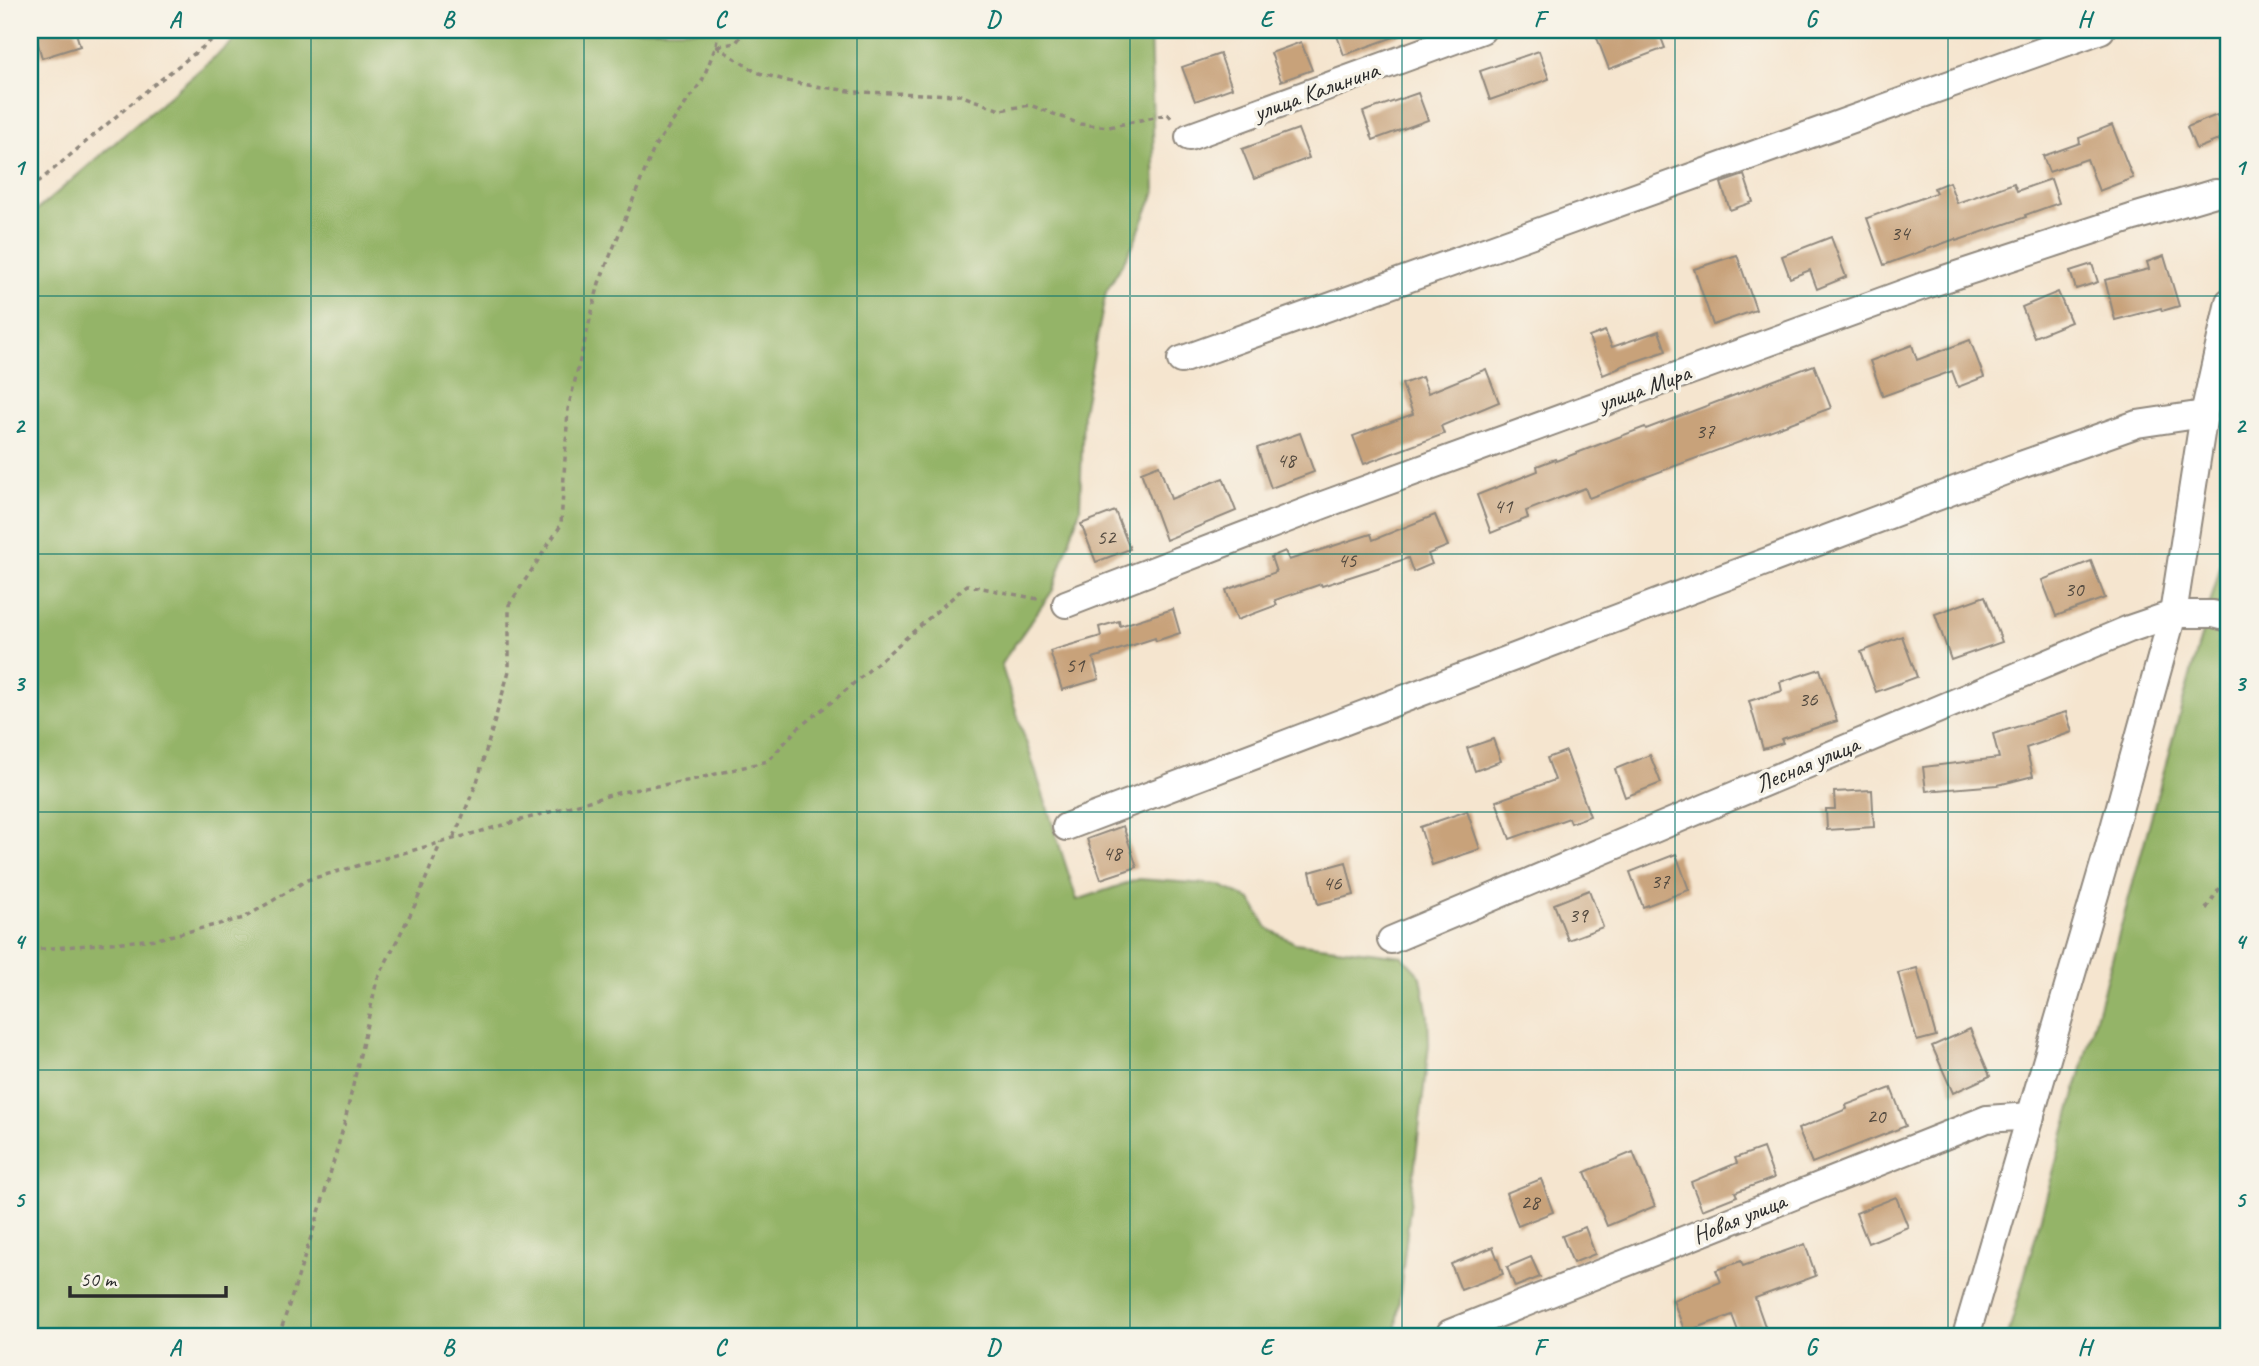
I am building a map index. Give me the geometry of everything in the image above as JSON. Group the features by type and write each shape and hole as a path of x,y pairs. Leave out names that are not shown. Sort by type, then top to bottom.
{"street":[{"name":"улица Калинина","path":"1189,137 1482,30"},
{"path":"1181,360 2101,30"},
{"name":"улица Мира","path":"1066,604 1323,505 1926,285 2134,217 2215,193 2229,194"},
{"path":"1966,1336 2106,857 2173,614 2204,414 2229,302"},
{"path":"1066,827 2021,465 2137,424 2204,414"},
{"name":"Лесная улица","path":"1391,940 2129,629 2173,614 2213,614 2229,618"},
{"name":"Новая улица","path":"1450,1334 1987,1119 2031,1116"}],"path":[{"path":"30,189 151,87 225,30"},
{"path":"453,838 477,782 509,671 509,605 561,525 568,409 599,283 655,146 702,81 716,46 718,30"},
{"path":"716,46 736,43 745,30"},
{"path":"716,46 756,72 795,83 856,92 960,95 1000,110 1030,105 1080,124 1110,127 1168,114 1189,137"},
{"path":"30,950 157,939 244,918 307,880 621,792 692,780 768,761 797,728 838,697 967,586 1066,604"},
{"path":"279,1336 344,1125 377,980 416,902 441,842"},
{"path":"2206,909 2229,874"}],"green space":[{"path":"246,30 1150,30 1155,192 1133,245 1106,292 1083,411 1080,509 1053,590 1001,664 1077,900 1139,879 1219,885 1251,900 1267,928 1295,943 1402,956 1421,977 1428,1016 1429,1044 1395,1336 30,1336 30,216"},
{"path":"2229,535 2229,1336 2008,1336"}],"building":[{"path":"34,30 75,30 80,46 42,58"},
{"path":"1335,30 1408,30 1408,32 1344,55"},
{"path":"1594,30 1658,30 1665,48 1609,69"},
{"path":"1301,42 1312,70 1281,81 1271,53"},
{"path":"1539,51 1549,79 1490,100 1480,71"},
{"path":"1220,54 1232,88 1195,101 1182,67"},
{"path":"1418,93 1428,120 1373,140 1363,112"},
{"path":"2217,115 2226,137 2196,149 2187,127"},
{"path":"2112,125 2133,178 2099,191 2087,159 2049,172 2043,156 2080,143 2079,138"},
{"path":"1298,129 1309,158 1254,179 1242,149"},
{"path":"1744,175 1753,202 1730,210 1721,183"},
{"path":"2051,179 2059,203 2025,215 2026,217 1884,265 1867,218 1936,193 1934,188 1949,182 1957,203 2014,183 2017,191"},
{"path":"1831,237 1846,277 1817,289 1810,270 1790,278 1782,256"},
{"path":"1737,255 1756,310 1713,325 1694,269"},
{"path":"2164,256 2179,306 2115,320 2105,280 2149,269 2147,262"},
{"path":"2092,264 2098,282 2076,289 2070,271"},
{"path":"2058,292 2071,322 2034,337 2022,307"},
{"path":"1605,331 1612,347 1659,331 1666,351 1603,375 1589,337"},
{"path":"1970,340 1984,377 1958,387 1952,371 1883,396 1870,361 1912,345 1917,360"},
{"path":"1814,365 1831,408 1589,498 1585,488 1526,511 1528,518 1491,533 1477,495 1538,471 1537,466 1555,459 1556,461 1645,427 1646,429"},
{"path":"1486,369 1499,402 1441,426 1444,434 1364,464 1353,436 1413,414 1402,384 1422,377 1428,393"},
{"path":"1300,433 1314,472 1271,488 1257,448"},
{"path":"1159,465 1171,499 1223,478 1236,511 1166,540 1141,472"},
{"path":"1115,511 1130,549 1096,562 1081,524"},
{"path":"1435,515 1448,546 1428,554 1432,564 1413,572 1408,558 1275,600 1277,605 1237,620 1226,590 1276,572 1271,557 1285,551 1289,560 1371,534 1373,540"},
{"path":"2091,561 2105,598 2056,616 2042,580"},
{"path":"1985,596 2002,642 1951,660 1935,614"},
{"path":"1173,609 1180,633 1093,658 1099,679 1062,690 1050,651 1101,636 1099,627 1119,621 1120,626"},
{"path":"1902,636 1917,677 1876,692 1861,652"},
{"path":"1820,669 1837,721 1781,739 1783,743 1763,749 1749,701 1782,691 1780,682"},
{"path":"2066,712 2072,732 2026,748 2033,776 1998,785 1926,791 1923,767 1999,758 1993,734"},
{"path":"1493,739 1501,761 1475,771 1467,748"},
{"path":"1566,751 1590,816 1571,823 1569,818 1510,839 1496,801 1555,780 1547,758"},
{"path":"1650,755 1661,783 1625,797 1615,769"},
{"path":"1872,790 1874,827 1827,830 1826,809 1835,809 1834,792"},
{"path":"1467,811 1480,849 1432,865 1420,827"},
{"path":"1123,826 1137,867 1101,879 1087,839"},
{"path":"1676,854 1689,890 1643,907 1630,872"},
{"path":"1346,862 1354,895 1318,904 1310,872"},
{"path":"1589,890 1603,927 1568,940 1554,904"},
{"path":"1917,968 1936,1036 1917,1041 1898,973"},
{"path":"1970,1029 1990,1076 1953,1093 1932,1046"},
{"path":"1891,1088 1906,1126 1812,1163 1798,1129 1847,1109 1846,1105"},
{"path":"1763,1148 1774,1178 1735,1192 1737,1196 1702,1210 1691,1182 1737,1163 1735,1158"},
{"path":"1633,1152 1655,1206 1607,1226 1585,1172"},
{"path":"1541,1179 1553,1212 1518,1226 1506,1193"},
{"path":"1896,1197 1908,1227 1868,1243 1856,1213"},
{"path":"1585,1227 1595,1254 1573,1263 1562,1236"},
{"path":"1805,1244 1816,1276 1755,1298 1767,1332 1756,1336 1740,1336 1732,1315 1685,1332 1673,1300 1721,1282 1716,1270 1741,1261 1743,1266"},
{"path":"1493,1247 1503,1274 1461,1290 1451,1264"},
{"path":"1531,1257 1540,1277 1515,1287 1507,1267"}]}
